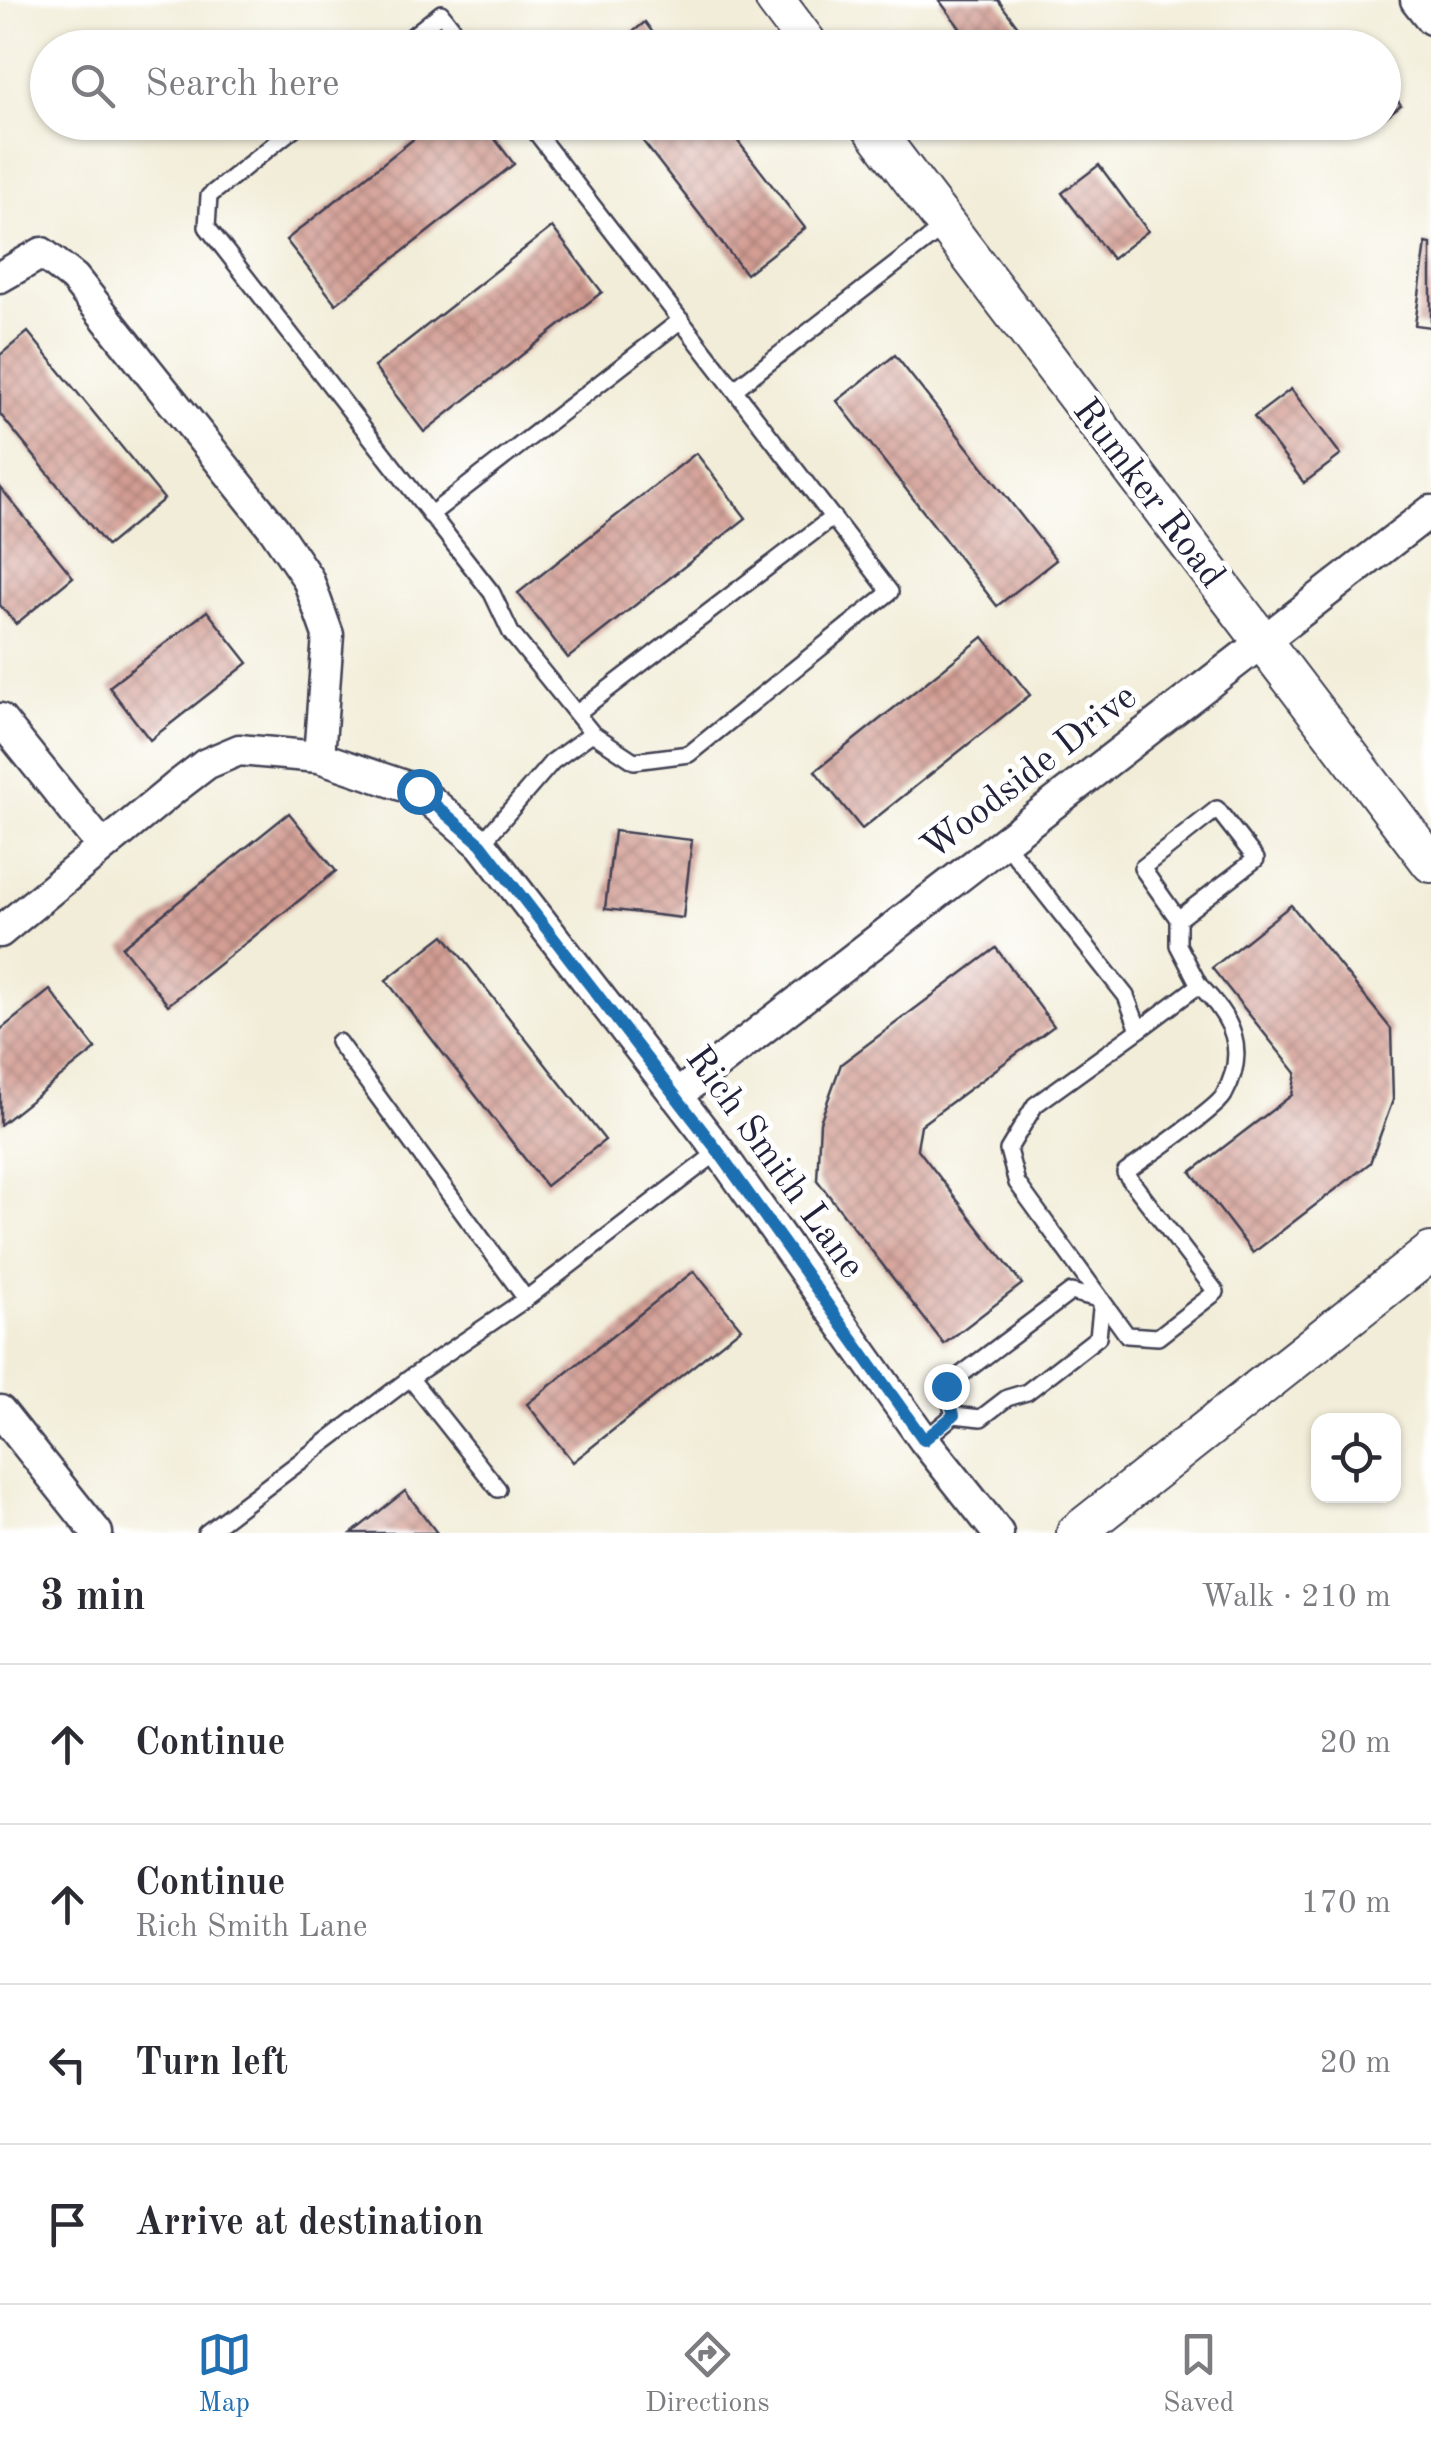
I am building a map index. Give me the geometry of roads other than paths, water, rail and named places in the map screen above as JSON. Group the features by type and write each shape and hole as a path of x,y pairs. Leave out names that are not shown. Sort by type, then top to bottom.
{"street":[{"path":"776,0 798,30"},
{"path":"1416,0 1431,19"},
{"name":"Rumker Road","path":"882,140 1431,864"},
{"path":"0,277 42,253 74,278 274,528 308,579 328,636 319,758"},
{"name":"Woodside Drive","path":"676,1096 1431,511"},
{"path":"0,720 102,846"},
{"name":"Rich Smith Lane","path":"0,932 206,764 238,750 319,758 419,791 481,844 718,1151 924,1440 998,1533"},
{"path":"1076,1533 1431,1252"},
{"path":"0,1411 97,1533"}],"lane":[{"path":"420,30 441,13 454,30"},
{"path":"279,140 209,196 207,227 492,594 511,632 592,732 634,761 689,754 890,592 542,140"},
{"path":"735,389 946,226"},
{"path":"430,515 681,320"},
{"path":"577,714 834,517"},
{"path":"481,844 552,762 592,732"},
{"path":"1178,919 1256,859 1217,810 1142,868 1178,919 1178,945 1198,985 1224,1010 1238,1052 1223,1098 1125,1173 1216,1292 1158,1337 1127,1336 1017,1183 1008,1150 1035,1105 1198,985"},
{"path":"1005,842 1126,996 1139,1030"},
{"path":"338,1042 526,1300"},
{"path":"206,1533 410,1378 526,1300 718,1151"},
{"path":"954,1415 946,1386 1071,1292 1102,1300"},
{"path":"924,1440 954,1415 981,1418 1007,1398 1028,1392 1098,1337 1102,1300"},
{"path":"410,1378 498,1489"}]}
